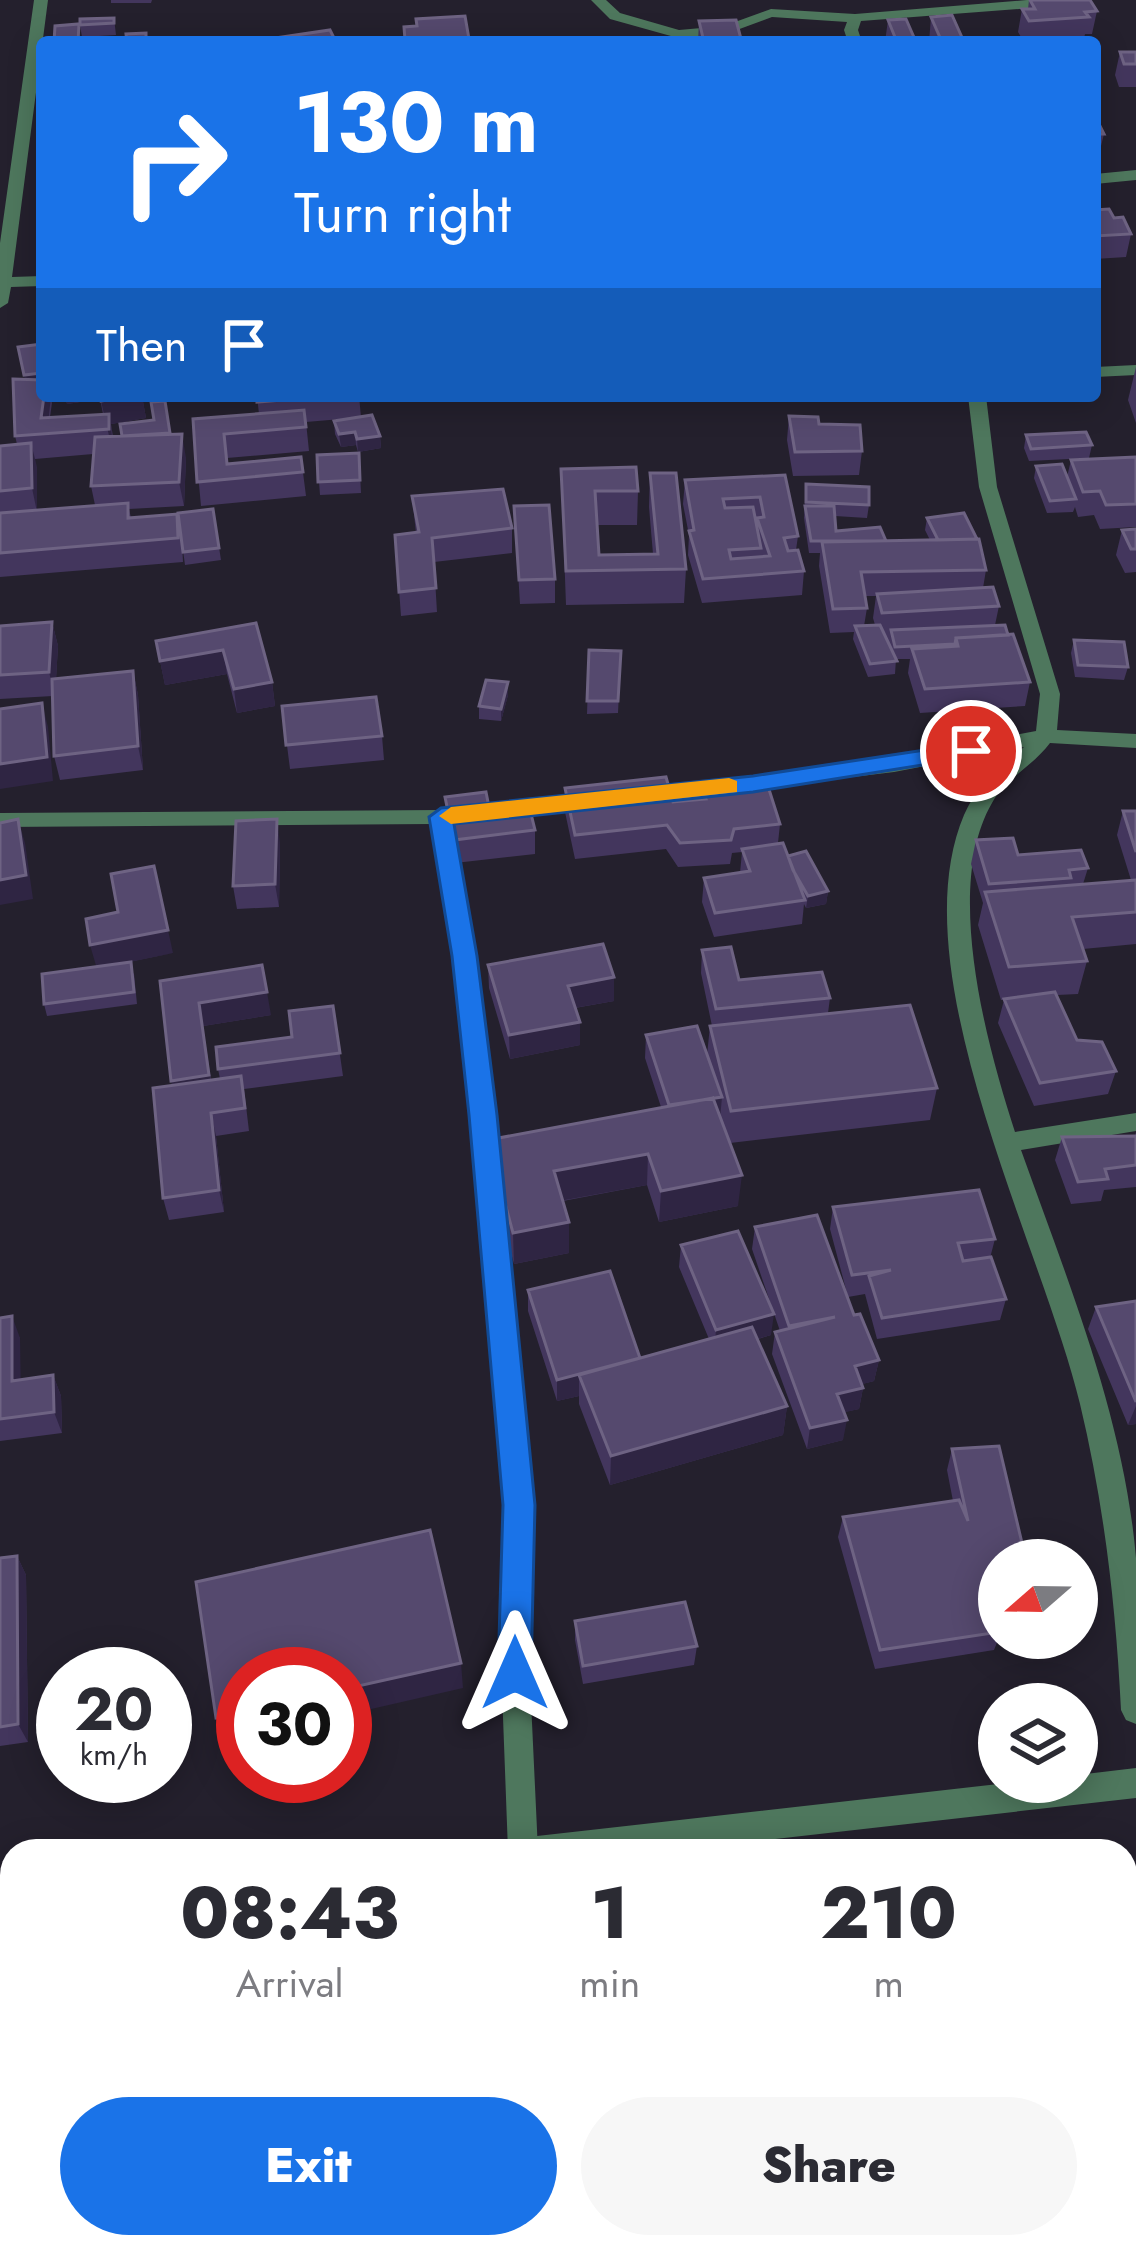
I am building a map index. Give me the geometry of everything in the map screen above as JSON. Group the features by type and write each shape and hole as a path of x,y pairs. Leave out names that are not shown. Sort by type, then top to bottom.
{"street":[{"path":"0,303 41,0"},
{"path":"598,0 615,16 678,34 726,29 780,12 855,19 1084,0"},
{"path":"853,36 855,19"},
{"path":"1101,178 1136,175"},
{"path":"1,282 36,280"},
{"path":"1101,372 1136,370"},
{"path":"978,402 988,487 1050,694 1048,736 985,795 966,845 962,927 966,984 982,1064 1092,1401 1133,1638 1136,1710"},
{"path":"0,820 441,817 753,784 1048,736 1136,741"},
{"path":"441,817 483,1115 519,1505 514,1636 522,1839"},
{"path":"1007,1143 1136,1122"},
{"path":"642,1839 1136,1783"}],"building":[{"path":"1030,0 1090,0 1097,11 1085,12 1089,17 1029,21 1022,9 1035,9"},
{"path":"952,15 961,36 939,36 931,17"},
{"path":"465,16 468,36 405,36 404,27 417,26 416,19"},
{"path":"114,18 114,23 80,25 80,19"},
{"path":"906,19 913,36 895,36 888,20"},
{"path":"736,20 740,36 703,36 699,21"},
{"path":"79,24 78,36 54,36 55,26"},
{"path":"330,30 333,36 289,36"},
{"path":"1120,52 1136,52 1136,64 1124,64"},
{"path":"1109,209 1114,218 1123,217 1131,234 1101,236 1101,210"},
{"path":"36,345 36,374 24,375 18,347"},
{"path":"13,379 36,380 36,402 43,402 41,418 109,414 109,429 15,436"},
{"path":"151,402 165,402 170,433 122,436 120,424 154,420"},
{"path":"304,410 306,427 224,434 227,464 301,457 303,472 197,482 193,419"},
{"path":"372,415 380,436 357,439 355,432 339,434 334,421"},
{"path":"789,416 818,417 819,424 860,425 862,451 795,452"},
{"path":"1086,432 1092,445 1031,449 1026,435"},
{"path":"182,434 179,482 91,486 95,437"},
{"path":"31,443 32,488 0,491 0,446"},
{"path":"359,453 360,480 318,482 317,455"},
{"path":"1136,457 1136,504 1106,505 1100,491 1083,492 1071,460"},
{"path":"1062,464 1076,499 1050,501 1036,466"},
{"path":"636,467 638,491 595,491 599,555 658,554 650,473 676,473 686,569 566,571 561,469"},
{"path":"785,475 798,536 784,538 788,551 798,550 804,571 703,579 689,531 694,530 685,480","holes":["760,497 764,517 757,518 770,556 731,559 729,550 761,548 753,507 725,508 723,499"]},
{"path":"806,484 869,487 869,505 806,502"},
{"path":"503,489 512,528 432,538 436,588 399,592 395,535 419,532 412,496"},
{"path":"128,503 128,518 177,514 178,538 0,553 0,513"},
{"path":"549,505 555,579 519,580 514,506"},
{"path":"805,506 834,506 836,531 880,527 886,541 811,541"},
{"path":"213,509 219,548 183,552 178,513"},
{"path":"964,513 977,539 938,540 927,518"},
{"path":"1136,529 1136,549 1131,549 1122,530"},
{"path":"979,539 986,570 861,572 867,608 833,609 822,542"},
{"path":"993,587 999,606 882,613 877,594"},
{"path":"52,622 49,672 0,675 0,626"},
{"path":"256,623 272,682 234,689 223,650 160,661 156,641"},
{"path":"880,625 897,661 870,664 855,626"},
{"path":"1005,625 1008,635 895,647 891,630"},
{"path":"1013,634 1030,682 925,689 912,649 958,646 956,638"},
{"path":"1074,640 1124,642 1128,667 1078,665"},
{"path":"589,650 621,651 618,701 587,701"},
{"path":"133,671 138,746 54,756 52,679"},
{"path":"486,680 508,682 501,709 479,706"},
{"path":"376,697 382,736 286,745 282,706"},
{"path":"42,703 47,757 0,764 0,709"},
{"path":"666,777 673,802 706,799 703,790 767,783 780,824 734,829 731,840 680,843 667,825 575,835 565,788"},
{"path":"486,792 489,807 528,802 535,830 454,840 445,797"},
{"path":"1123,811 1136,811 1136,852"},
{"path":"18,819 26,875 0,880 0,823"},
{"path":"277,819 275,884 233,886 236,821"},
{"path":"1013,838 1018,855 1081,850 1088,868 1069,870 1071,878 989,884 976,840"},
{"path":"783,843 805,900 715,913 704,878 750,871 742,849"},
{"path":"806,851 828,891 808,896 793,870 788,856"},
{"path":"154,866 168,930 90,945 86,919 118,912 111,874"},
{"path":"1136,880 1136,912 1072,917 1087,961 1009,967 985,892"},
{"path":"603,944 614,977 568,986 580,1022 509,1035 488,965"},
{"path":"731,947 739,980 822,972 830,998 716,1009 702,950"},
{"path":"131,962 134,992 44,1004 42,974"},
{"path":"262,965 267,992 199,1003 209,1075 171,1081 160,981"},
{"path":"1055,992 1077,1040 1102,1042 1116,1071 1040,1083 1004,999"},
{"path":"910,1005 937,1088 731,1111 710,1026"},
{"path":"333,1006 340,1053 218,1069 216,1047 292,1037 289,1011"},
{"path":"697,1026 722,1097 669,1105 646,1035"},
{"path":"241,1076 245,1108 211,1113 219,1190 163,1198 153,1088"},
{"path":"713,1098 742,1175 661,1191 648,1154 554,1171 569,1222 513,1233 488,1140"},
{"path":"1136,1136 1136,1165 1105,1169 1108,1179 1078,1182 1062,1137"},
{"path":"979,1190 995,1239 958,1243 963,1261 991,1257 1006,1299 882,1318 869,1276 891,1270 852,1275 833,1207"},
{"path":"817,1215 854,1315 860,1314 879,1360 855,1366 863,1388 837,1394 847,1420 810,1428 775,1332 835,1317 789,1326 755,1227"},
{"path":"738,1231 774,1314 716,1330 681,1245"},
{"path":"610,1271 640,1358 557,1380 528,1290"},
{"path":"1136,1301 1136,1402 1096,1307"},
{"path":"12,1316 12,1381 53,1375 54,1412 0,1419 0,1318"},
{"path":"752,1327 787,1406 611,1456 579,1375"},
{"path":"999,1446 1021,1539 978,1539 978,1635 880,1650 843,1517 959,1500 968,1521 952,1449"},
{"path":"430,1530 461,1663 372,1683 372,1647 216,1647 216,1718 196,1582"},
{"path":"17,1556 18,1724 0,1727 0,1558"},
{"path":"685,1602 697,1646 583,1666 575,1621"}],"slow traffic":[{"path":"451,816 729,787"}],"route":[{"path":"515,1673 519,1505 483,1115 441,817 753,784 971,751"}]}
